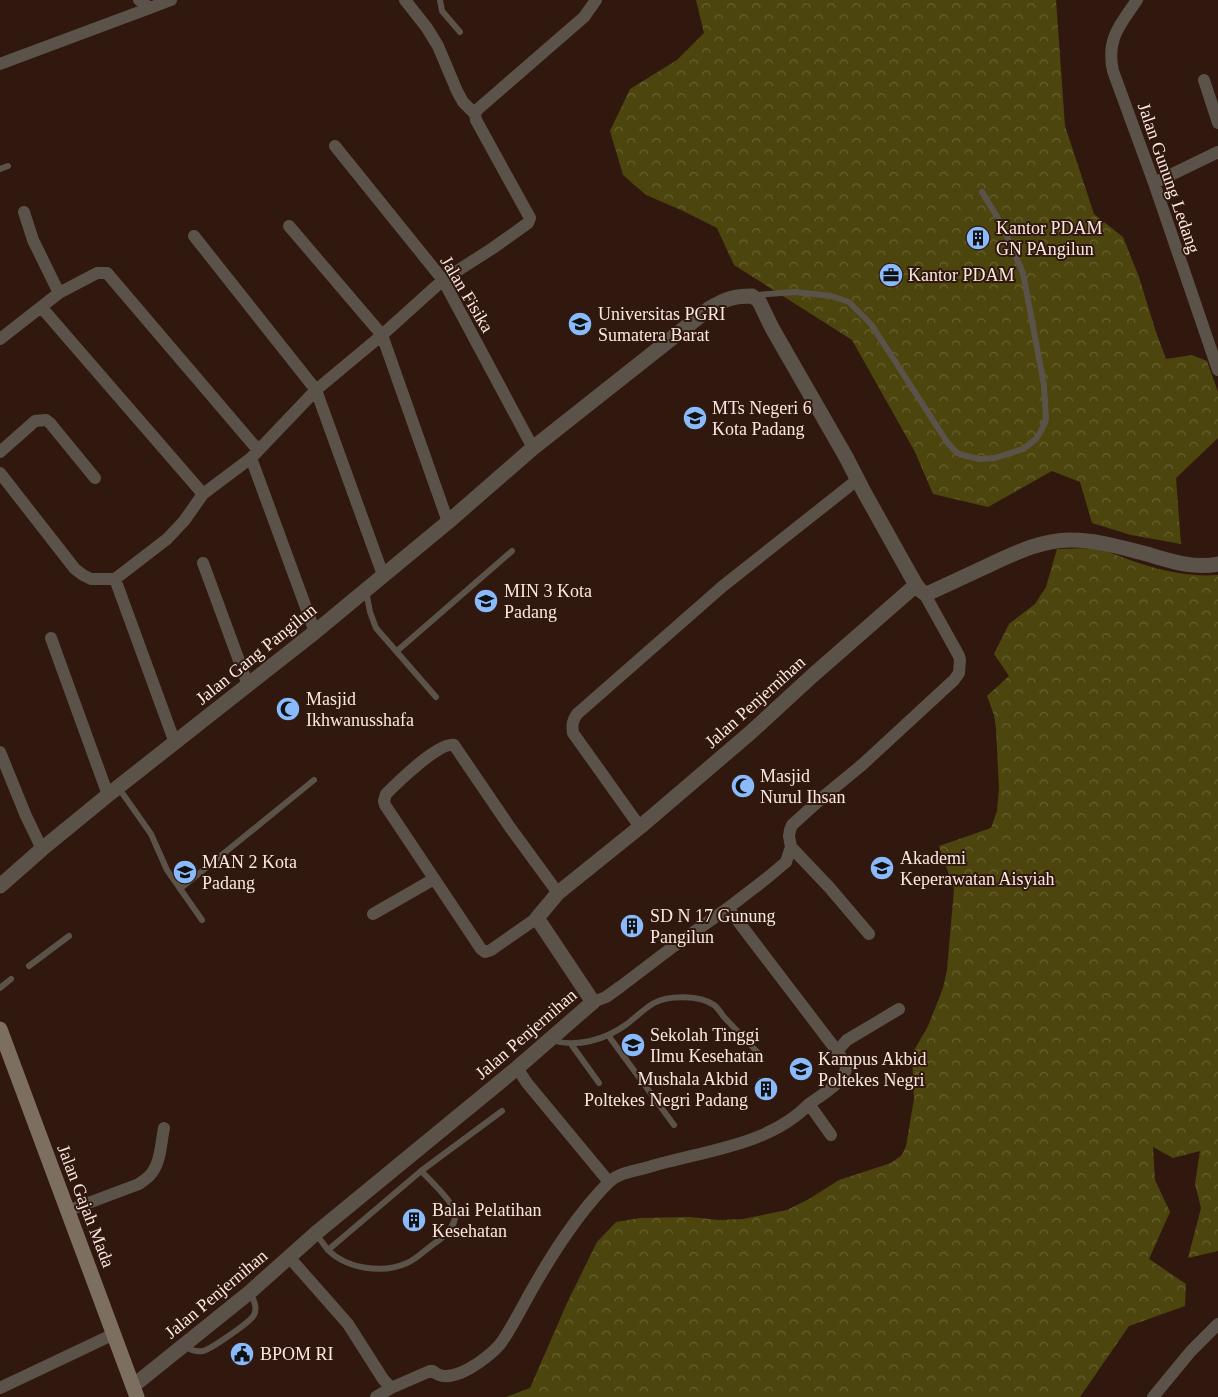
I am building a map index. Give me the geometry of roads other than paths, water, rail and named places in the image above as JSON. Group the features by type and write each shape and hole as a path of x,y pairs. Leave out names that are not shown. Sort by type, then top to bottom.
{"main road":[{"name":"Jalan Gajah Mada","path":"0,1029 135,1392"}],"street":[{"path":"139,0 150,8"},
{"path":"0,64 171,0"},
{"path":"0,473 75,569 91,579 114,579 167,539 203,494 254,454 316,390 382,335 442,280 526,226 530,221 526,211 476,120 475,114 463,102 431,34 405,0"},
{"path":"475,114 478,109 584,17 596,0"},
{"name":"Jalan Gunung Ledang","path":"1137,0 1114,35 1110,50 1112,70 1154,183 1216,361"},
{"path":"1204,80 1218,123"},
{"name":"Jalan Fisika","path":"335,146 442,280 533,448"},
{"path":"1154,183 1218,152"},
{"path":"24,212 33,240 59,293"},
{"path":"288,226 382,335 448,522"},
{"path":"194,236 316,390 383,575"},
{"path":"0,340 59,293 97,273 108,273 254,454 315,632"},
{"name":"Jalan Gang Pangilun","path":"0,886 113,791 315,632 448,522 533,448 710,308 726,299 738,296 752,296"},
{"path":"752,296 759,301 772,328 846,457 857,480 960,660 959,673 935,699 792,825 789,836 792,847 869,934"},
{"path":"42,308 203,494"},
{"path":"0,452 35,422 46,420 94,478"},
{"path":"640,827 573,733 573,720 577,714 723,586 857,480"},
{"name":"Jalan Penjernihan","path":"135,1392 184,1346 250,1292 316,1233 517,1068 593,1002 536,918 558,893 640,827 750,733 812,676 920,589 929,593 1004,558 1033,547 1060,540 1103,544 1172,562 1217,566"},
{"path":"203,563 248,685"},
{"path":"114,579 175,743"},
{"path":"51,638 113,791"},
{"path":"536,918 491,950 485,952 481,950 385,805 386,794 437,750 450,744 454,746 558,893"},
{"path":"0,752 26,816 42,849"},
{"path":"593,1002 606,997 728,908 786,862 792,847"},
{"path":"373,914 434,879"},
{"path":"376,1397 391,1388 430,1371 433,1371 438,1376 446,1376 463,1372 486,1358 501,1343 545,1267 577,1220 595,1196 614,1177 670,1161 721,1150 763,1134 800,1113 843,1076 846,1069 845,1062 728,908"},
{"path":"837,1051 848,1040 899,1009"},
{"path":"517,1068 526,1083 609,1182"},
{"path":"809,1104 831,1135"},
{"path":"67,1211 139,1184 152,1174 157,1165 164,1128"},
{"path":"289,1257 348,1324 383,1379 391,1388"},
{"path":"1153,1397 1191,1351 1218,1324"},
{"path":"0,1388 114,1334"}],"lane":[{"path":"440,0 442,11 460,32"},
{"path":"0,169 8,166"},
{"path":"752,296 795,292 831,296 849,302 871,324 947,442 958,452 980,459 995,458 1023,449 1036,439 1046,419 1044,385 1023,273 1002,225 982,192"},
{"path":"397,651 512,551"},
{"path":"366,590 370,612 376,628 436,697"},
{"path":"180,889 314,780"},
{"path":"113,791 151,834 167,870 202,920"},
{"path":"29,966 69,936"},
{"path":"0,988 11,980"},
{"path":"550,1040 562,1044 591,1041 608,1035 654,1003 664,999 682,997 698,999 714,1006 761,1056"},
{"path":"608,1035 674,1125"},
{"path":"570,1044 599,1082"},
{"path":"328,1250 421,1171 502,1111"},
{"path":"316,1233 328,1250 341,1259 355,1265 392,1268 408,1263 443,1237 455,1220 454,1208 421,1171"},
{"path":"184,1346 192,1351 206,1350 242,1327 254,1316 255,1303 250,1292"}],"place":[{"name":"Kantor PDAM GN PAngilun","path":"978,238"},
{"name":"Kantor PDAM","path":"891,275"},
{"name":"Universitas PGRI Sumatera Barat","path":"580,324"},
{"name":"MTs Negeri 6 Kota Padang","path":"695,418"},
{"name":"MIN 3 Kota Padang","path":"486,601"},
{"name":"Masjid Ikhwanusshafa","path":"288,709"},
{"name":"Masjid Nurul Ihsan","path":"743,786"},
{"name":"Akademi Keperawatan Aisyiah","path":"882,868"},
{"name":"MAN 2 Kota Padang","path":"185,872"},
{"name":"SD N 17 Gunung Pangilun","path":"632,926"},
{"name":"Sekolah Tinggi Ilmu Kesehatan","path":"633,1045"},
{"name":"Kampus Akbid Poltekes Negri","path":"801,1069"},
{"name":"Mushala Akbid Poltekes Negri Padang","path":"766,1089"},
{"name":"Balai Pelatihan Kesehatan","path":"414,1220"},
{"name":"BPOM RI","path":"242,1354"}]}
